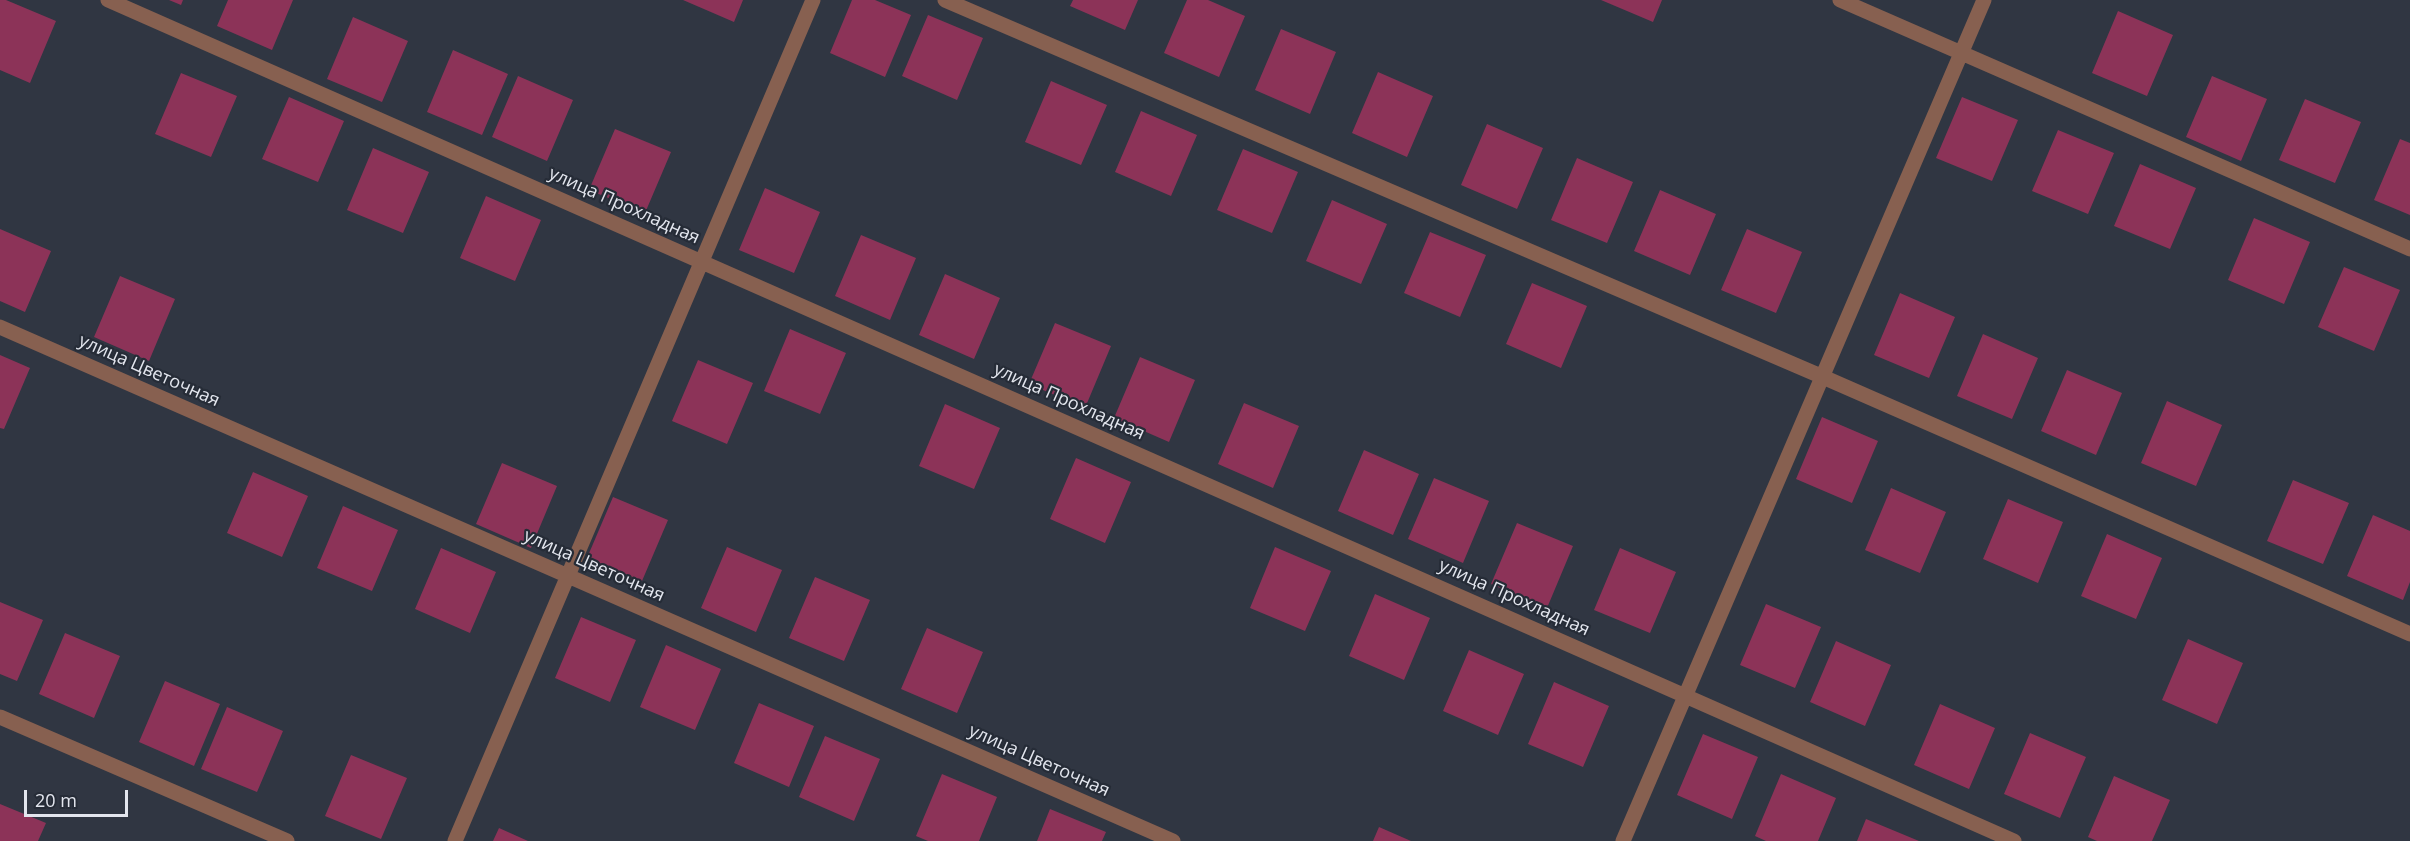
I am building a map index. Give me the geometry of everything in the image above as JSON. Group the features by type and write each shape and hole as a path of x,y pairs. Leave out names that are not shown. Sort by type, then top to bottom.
{"street":[{"name":"улица Прохладная","path":"108,0 2014,841"},
{"path":"455,841 813,0"},
{"path":"945,0 1823,376 2410,634"},
{"path":"1840,0 2410,249"},
{"path":"1623,841 1984,0"},
{"name":"улица Цветочная","path":"0,327 1173,841"},
{"path":"0,717 288,841"}],"building":[{"path":"0,0 6,0 56,21 30,83 0,70"},
{"path":"169,0 183,0 181,5"},
{"path":"228,0 293,0 272,50 217,26"},
{"path":"683,0 743,0 734,22"},
{"path":"852,0 875,0 911,15 885,77 830,53"},
{"path":"1073,0 1138,0 1125,30 1070,6"},
{"path":"1187,0 1208,0 1245,16 1219,77 1164,53"},
{"path":"1601,0 1662,0 1653,22"},
{"path":"2118,11 2173,35 2147,96 2092,73"},
{"path":"928,15 983,38 957,100 902,76"},
{"path":"353,17 408,41 382,102 327,79"},
{"path":"1281,29 1336,52 1310,114 1255,90"},
{"path":"453,50 508,74 482,135 427,112"},
{"path":"1378,72 1433,96 1407,157 1352,133"},
{"path":"181,73 237,96 211,157 155,134"},
{"path":"518,76 573,100 547,161 492,137"},
{"path":"2212,76 2267,99 2241,161 2186,137"},
{"path":"1051,81 1107,105 1081,165 1025,142"},
{"path":"289,97 344,121 318,182 262,159"},
{"path":"1962,97 2018,120 1992,181 1936,158"},
{"path":"2305,99 2361,122 2335,183 2279,160"},
{"path":"1141,111 1197,135 1171,196 1115,172"},
{"path":"1487,124 1543,148 1517,209 1461,185"},
{"path":"615,129 671,152 645,213 589,190"},
{"path":"2058,130 2114,153 2088,214 2032,191"},
{"path":"2400,139 2410,143 2410,215 2374,200"},
{"path":"373,148 429,172 403,233 347,210"},
{"path":"1243,149 1298,172 1272,233 1217,210"},
{"path":"1577,158 1633,182 1607,243 1551,220"},
{"path":"2140,164 2196,188 2170,249 2114,226"},
{"path":"765,188 820,212 794,273 739,250"},
{"path":"1660,190 1716,214 1690,275 1634,251"},
{"path":"486,196 541,220 515,281 460,258"},
{"path":"1332,200 1387,224 1361,284 1306,261"},
{"path":"2254,218 2310,242 2284,304 2228,280"},
{"path":"0,229 51,251 25,312 0,301"},
{"path":"1747,229 1802,252 1776,313 1721,290"},
{"path":"1430,232 1486,255 1460,317 1404,293"},
{"path":"861,235 916,258 890,320 835,296"},
{"path":"2344,267 2400,290 2374,351 2318,327"},
{"path":"945,274 1000,298 974,359 919,335"},
{"path":"120,276 175,299 149,361 94,337"},
{"path":"1532,283 1587,306 1561,368 1506,344"},
{"path":"1900,293 1955,317 1929,378 1874,355"},
{"path":"1055,323 1111,346 1085,408 1029,384"},
{"path":"790,329 846,353 820,414 764,391"},
{"path":"1983,334 2038,358 2012,419 1957,396"},
{"path":"0,355 30,368 4,429 0,428"},
{"path":"1140,357 1195,380 1169,442 1114,418"},
{"path":"698,360 753,383 727,444 672,421"},
{"path":"2067,370 2122,393 2096,455 2041,431"},
{"path":"2167,401 2222,425 2196,486 2141,463"},
{"path":"1244,403 1299,426 1273,488 1218,464"},
{"path":"945,404 1000,428 974,489 919,466"},
{"path":"1822,417 1878,441 1852,503 1796,479"},
{"path":"1364,450 1419,474 1393,535 1338,511"},
{"path":"1076,458 1131,482 1105,543 1050,519"},
{"path":"502,463 557,486 531,548 476,524"},
{"path":"253,472 308,496 282,557 227,533"},
{"path":"1434,478 1489,501 1463,563 1408,539"},
{"path":"2293,480 2349,503 2323,564 2267,541"},
{"path":"1891,488 1946,512 1920,573 1865,550"},
{"path":"613,497 668,520 642,581 587,558"},
{"path":"2008,499 2063,522 2038,583 1983,559"},
{"path":"343,506 398,530 372,591 317,568"},
{"path":"2373,515 2410,531 2410,582 2403,600 2347,576"},
{"path":"1517,523 1573,546 1547,608 1491,584"},
{"path":"2107,534 2162,558 2136,619 2081,596"},
{"path":"727,547 782,570 756,632 701,608"},
{"path":"1275,547 1331,571 1305,631 1250,608"},
{"path":"441,548 496,572 470,633 415,609"},
{"path":"1620,548 1676,572 1650,633 1594,610"},
{"path":"815,577 870,600 844,661 789,638"},
{"path":"1375,594 1430,618 1404,680 1349,656"},
{"path":"0,602 43,620 17,681 0,674"},
{"path":"1766,604 1821,627 1795,688 1740,665"},
{"path":"581,617 636,640 610,702 555,678"},
{"path":"927,628 983,652 957,713 901,689"},
{"path":"65,633 120,656 94,718 39,694"},
{"path":"2188,639 2243,663 2217,724 2162,700"},
{"path":"1836,641 1891,665 1865,726 1810,702"},
{"path":"666,645 721,669 695,730 640,707"},
{"path":"1469,650 1524,674 1498,735 1443,711"},
{"path":"165,681 220,704 194,766 139,742"},
{"path":"1554,682 1609,706 1583,767 1528,744"},
{"path":"759,703 814,726 789,787 734,763"},
{"path":"1940,704 1995,728 1969,789 1914,765"},
{"path":"227,707 283,731 257,792 201,769"},
{"path":"2030,733 2086,757 2060,818 2004,794"},
{"path":"1703,734 1758,757 1732,819 1677,795"},
{"path":"825,736 880,759 854,821 799,797"},
{"path":"351,755 407,778 381,839 325,816"},
{"path":"942,774 997,797 979,841 928,841 916,836"},
{"path":"1781,774 1836,798 1818,841 1766,841 1755,836"},
{"path":"2114,776 2170,800 2152,841 2097,841 2088,837"},
{"path":"0,804 46,823 38,841 0,841"},
{"path":"1050,809 1106,832 1102,841 1037,841"},
{"path":"1866,819 1919,841 1857,841"},
{"path":"1379,827 1411,841 1373,841"},
{"path":"499,828 528,841 493,841"}]}
